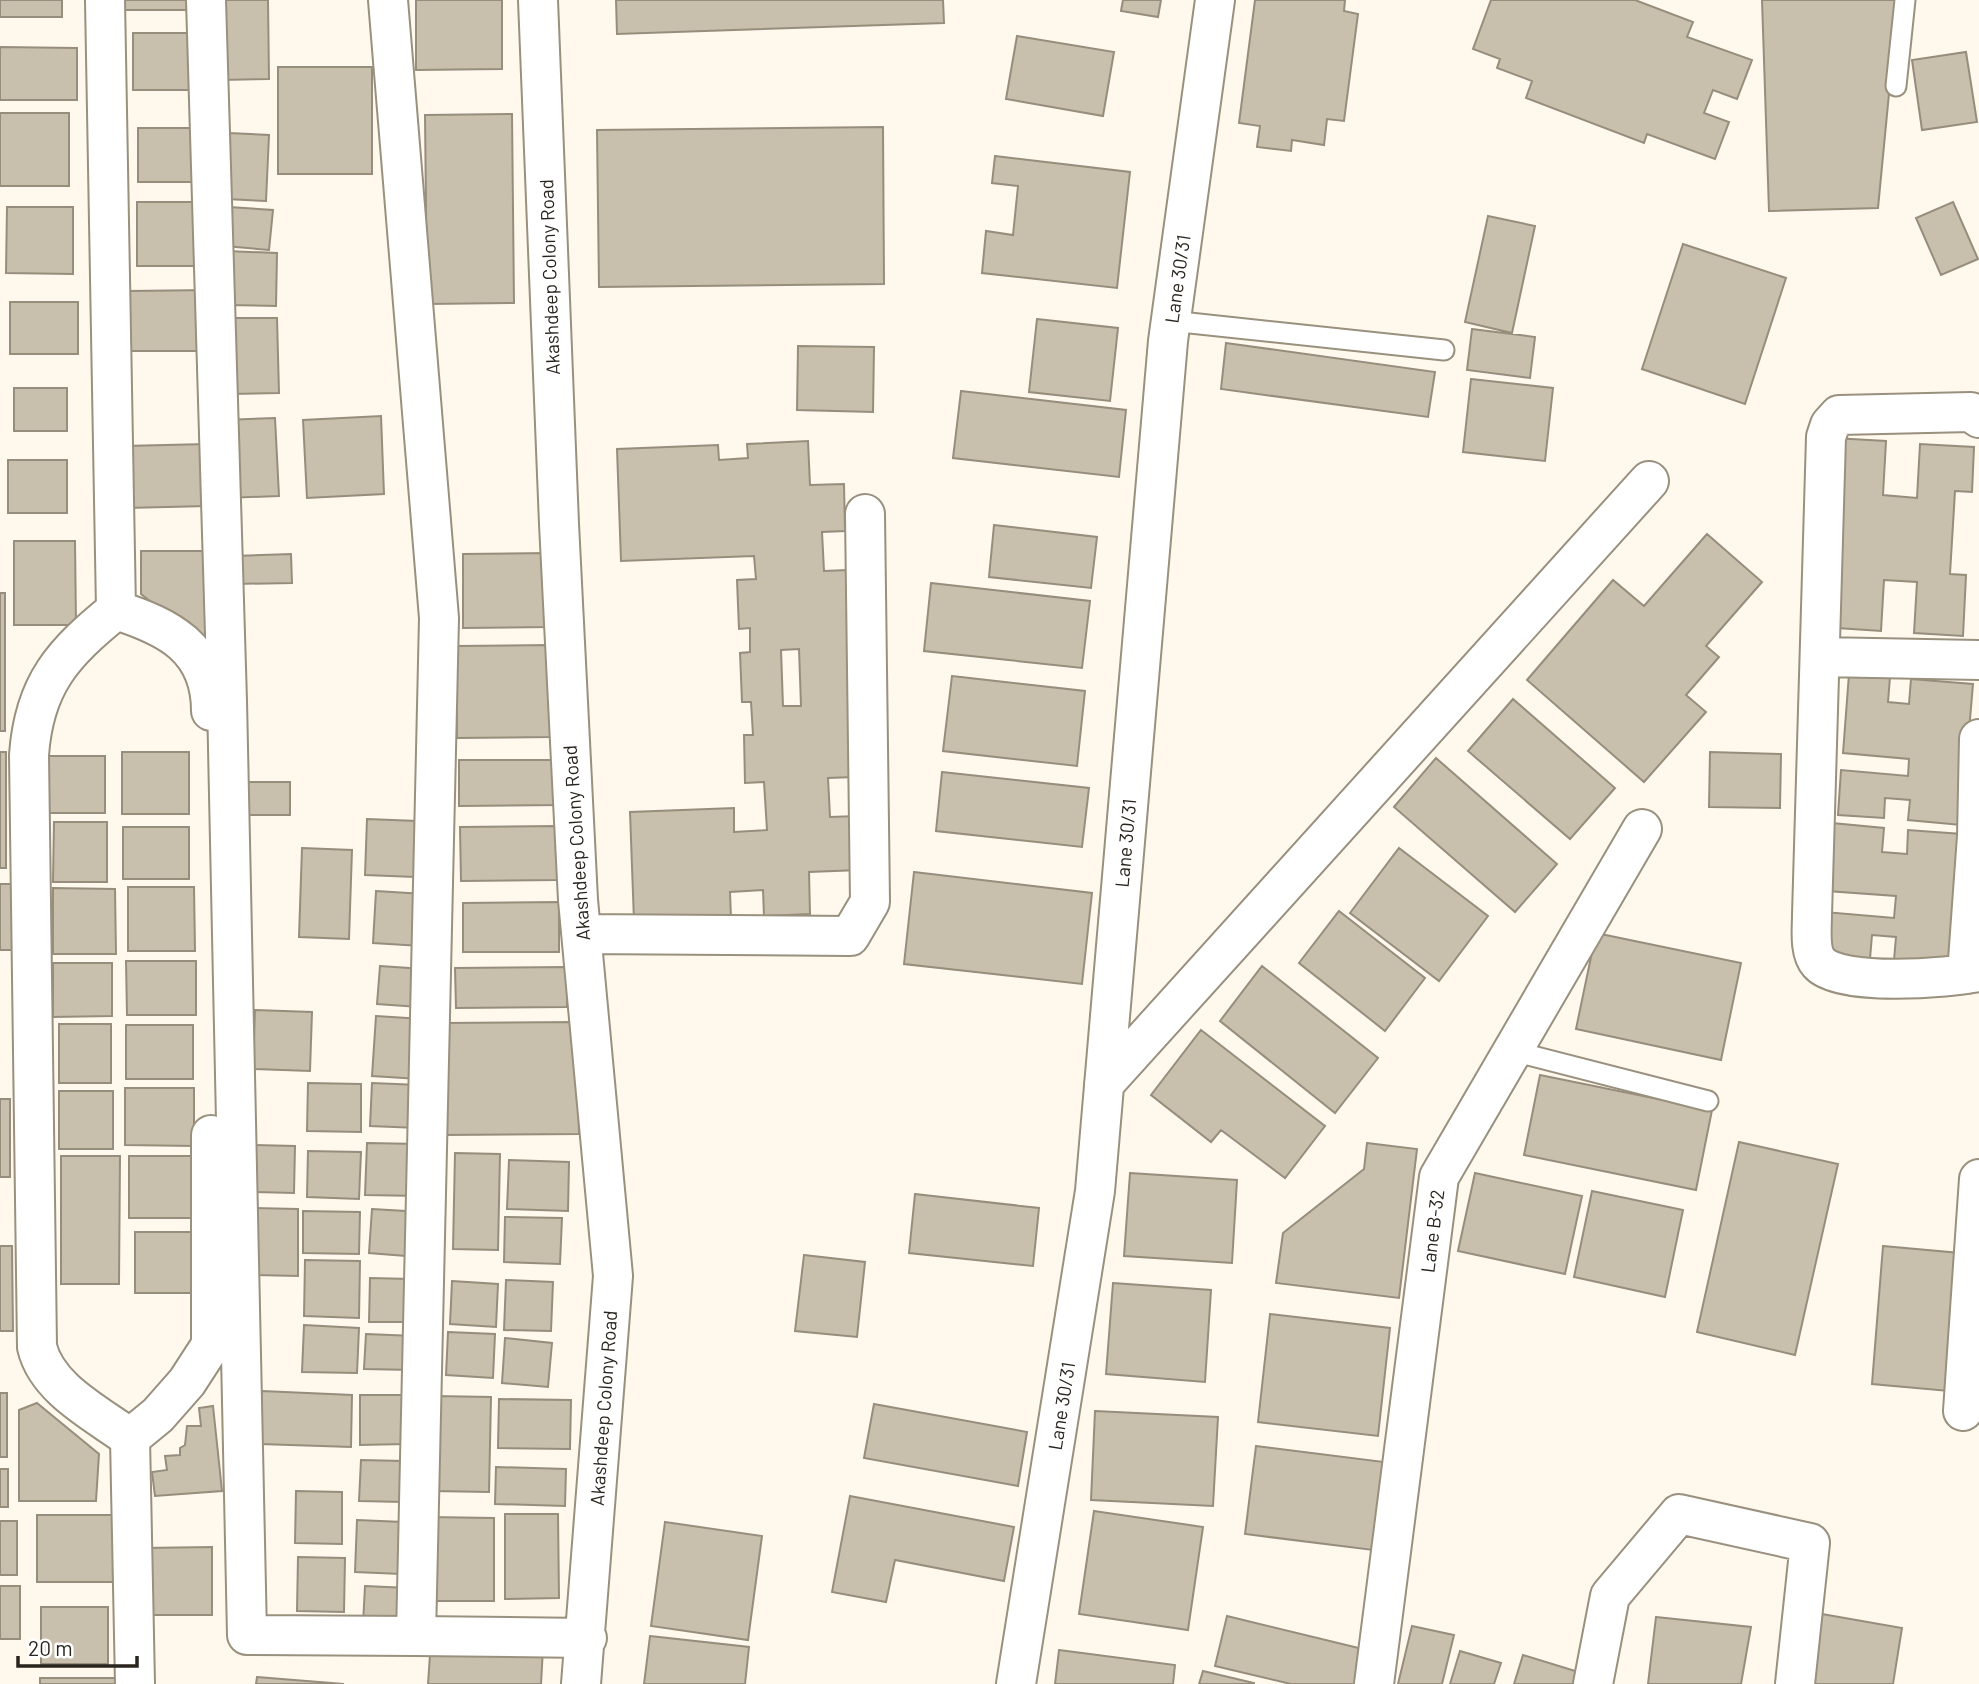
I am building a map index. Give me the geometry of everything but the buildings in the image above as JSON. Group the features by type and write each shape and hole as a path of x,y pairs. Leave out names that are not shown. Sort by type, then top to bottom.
{"street":[{"path":"106,0 116,610"},
{"path":"206,0 227,701 247,1635 587,1638"},
{"path":"388,0 439,618 416,1636"},
{"name":"Akashdeep Colony Road","path":"538,0 559,524 582,934 613,1276 587,1638 581,1684"},
{"name":"Lane 30/31","path":"1016,1684 1095,1191 1171,321 1215,0"},
{"path":"1979,418 1971,412 1839,415 1830,425 1826,437 1812,943 1818,962 1830,971 1845,975 1973,973 1979,739"},
{"path":"1104,1084 1649,481"},
{"path":"582,934 850,936 870,902 865,514"},
{"path":"116,610 76,643 47,683 32,720 29,755 36,1292 37,1347 42,1366 57,1384 130,1438"},
{"path":"116,610 155,622 177,637 197,656 211,699 211,1345 187,1382 158,1415 130,1438"},
{"path":"1821,657 1979,660"},
{"name":"Lane B-32","path":"1374,1684 1439,1177 1643,829"},
{"path":"1963,1411 1979,1179"},
{"path":"130,1438 135,1684"},
{"path":"1593,1684 1610,1596 1679,1514 1811,1543 1795,1684"}],"lane":[{"path":"1896,86 1905,0"},
{"path":"1171,321 1444,350"},
{"path":"1513,1051 1708,1101"}]}
